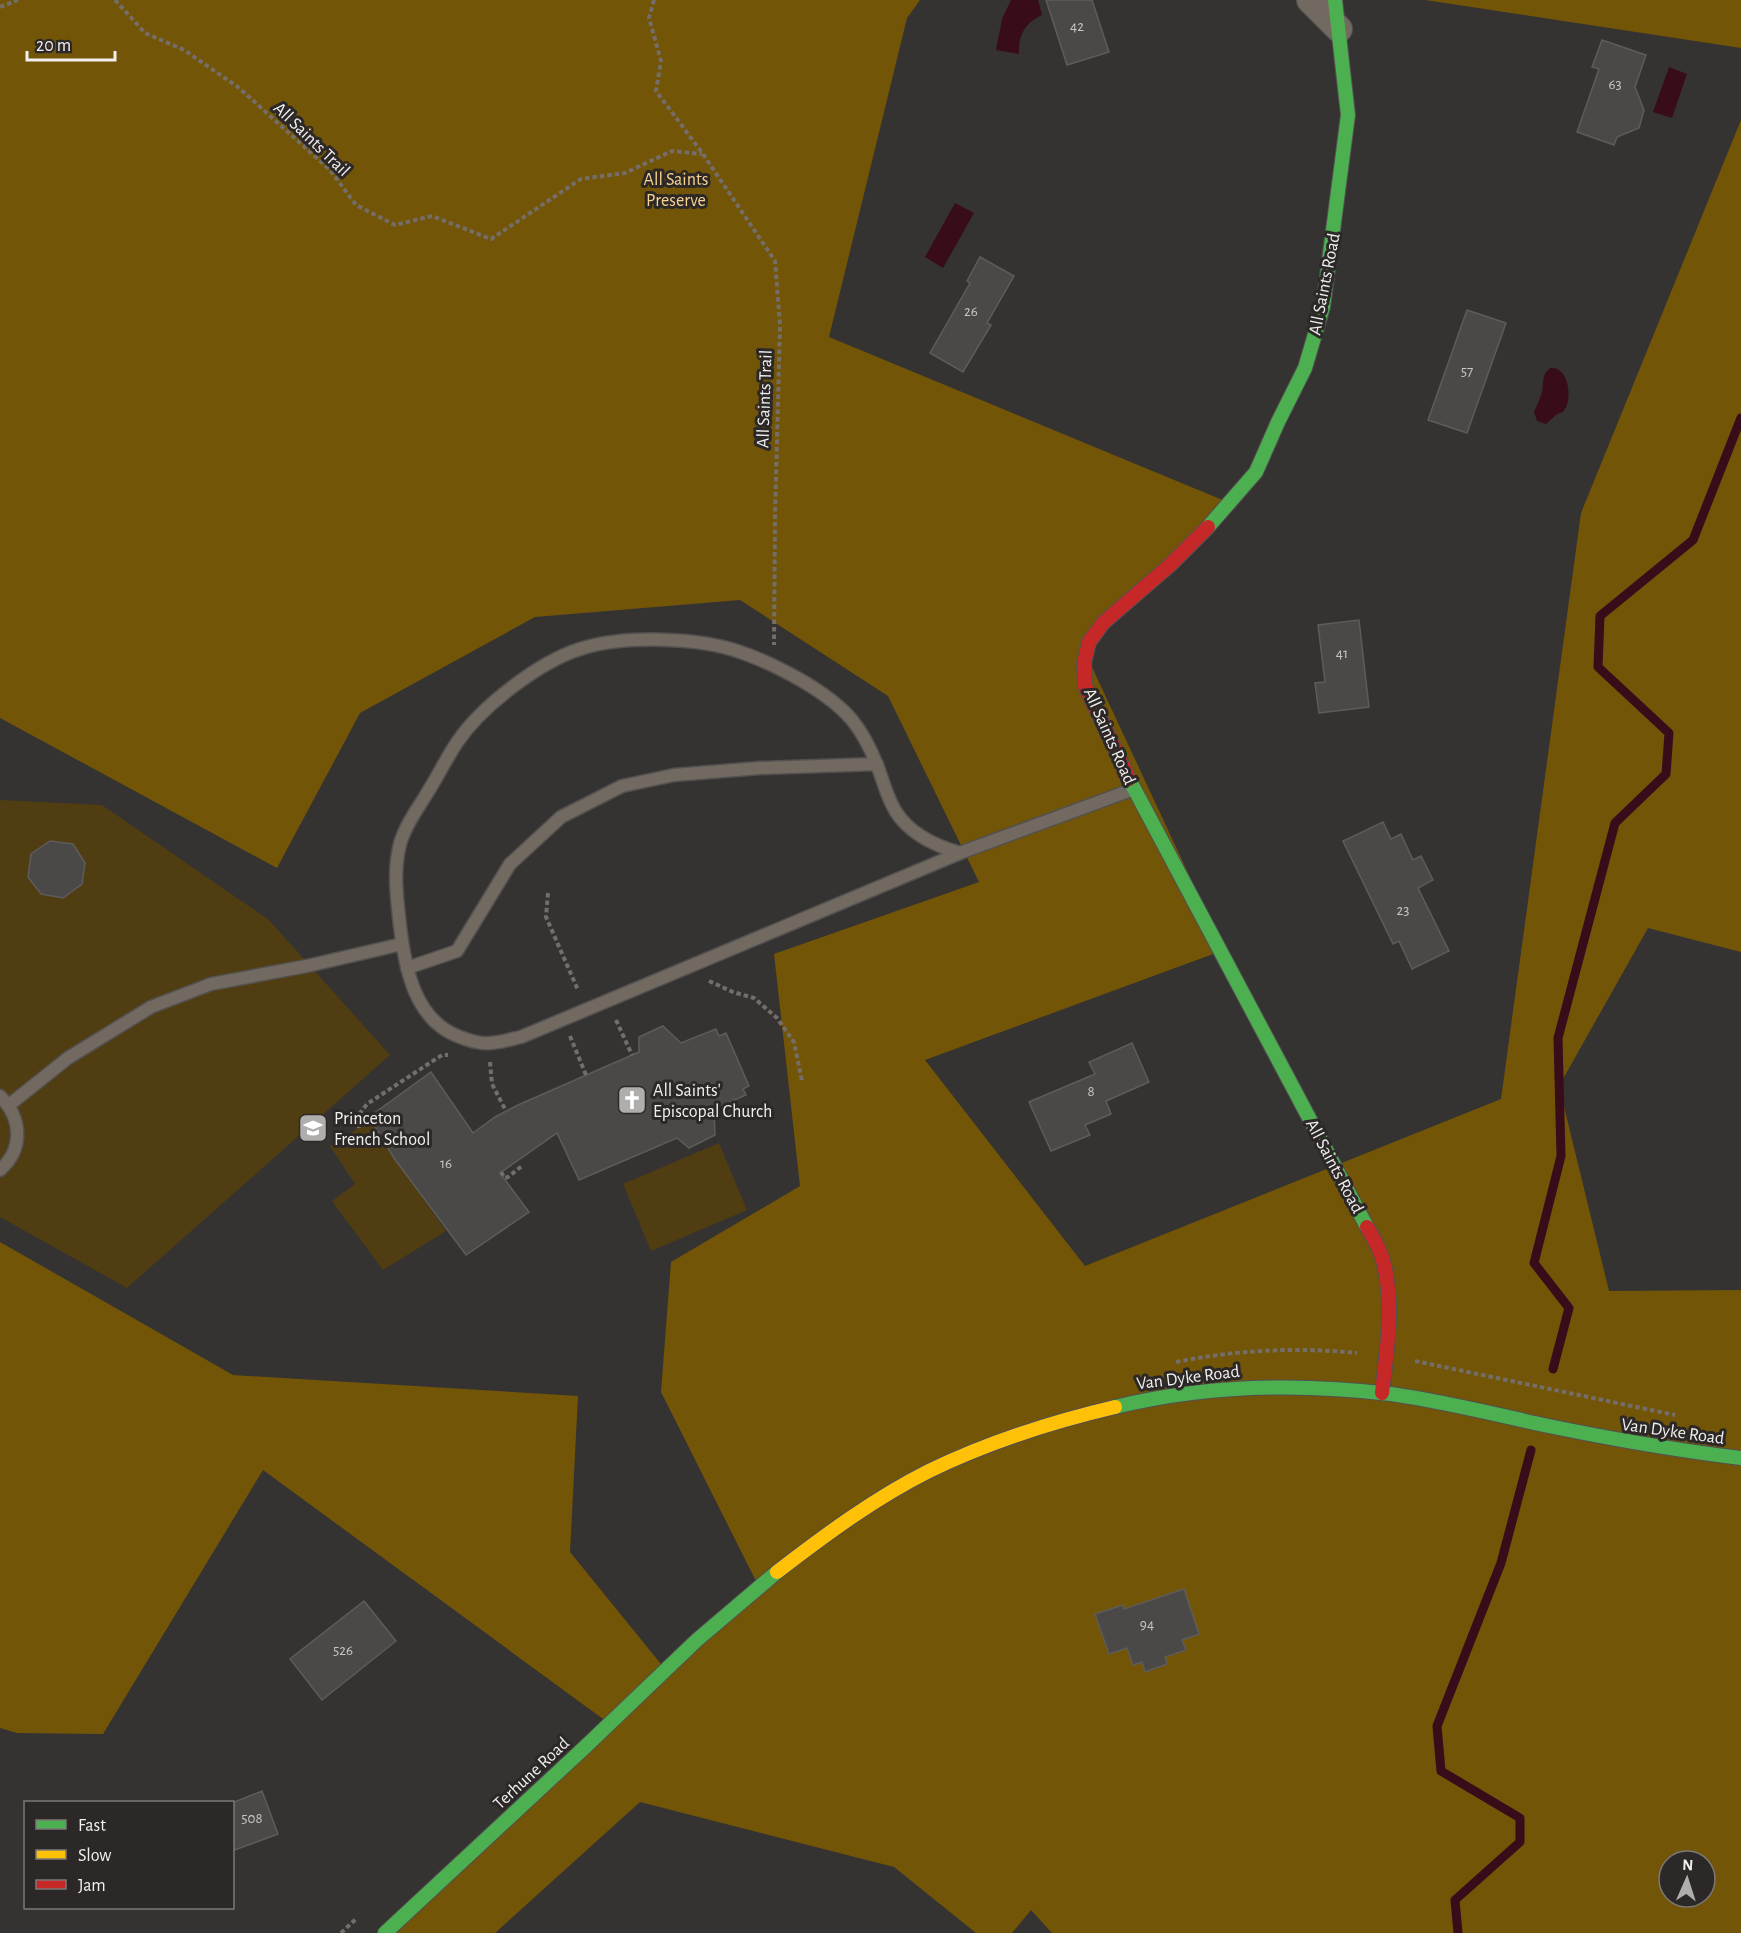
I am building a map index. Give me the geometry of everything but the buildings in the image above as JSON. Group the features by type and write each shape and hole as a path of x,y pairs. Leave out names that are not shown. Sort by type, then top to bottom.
{"street":[{"path":"1310,0 1339,29"},
{"name":"All Saints Road","path":"1335,0 1348,115 1323,307 1305,368 1256,472 1212,524 1170,565 1102,623 1089,642 1084,663 1085,686 1134,789 1383,1259 1389,1290 1389,1331 1382,1393"},
{"name":"Van Dyke Road","path":"699,1638 780,1571 845,1522 903,1486 963,1455 1039,1426 1105,1408 1172,1395 1253,1387 1307,1387 1382,1393 1606,1439 1741,1458"},
{"name":"Terhune Road","path":"385,1933 699,1638"}],"lane":[{"path":"960,853 938,847 922,837 897,814 877,764 852,720 807,684 741,652 713,646 681,641 648,640 614,643 579,649 547,664 525,678 478,718 458,741 410,822 400,844 396,888 402,944 418,1000 438,1027 472,1041 491,1043 521,1037 960,853 1134,789"},
{"path":"407,968 457,951 510,864 561,817 622,786 674,775 760,768 877,764"},
{"path":"0,1170 15,1151 18,1135 16,1119 4,1100 151,1007 212,984 307,966 402,944"}],"path":[{"path":"0,7 18,0"},
{"name":"All Saints Trail","path":"115,0 146,33 184,50 238,87 330,170 356,205 395,225 432,216 490,239 581,179 625,173 672,151 703,154"},
{"name":"All Saints Trail","path":"654,0 648,18 661,61 656,91 703,154 775,261 780,325 774,666"},
{"path":"548,893 546,917 579,992"},
{"path":"705,978 724,989 754,998 777,1018 794,1042 802,1081"},
{"path":"615,1017 632,1055"},
{"path":"570,1036 586,1074"},
{"path":"359,1128 357,1117 367,1104 442,1055 452,1056"},
{"path":"490,1062 492,1084 506,1111"},
{"path":"501,1172 505,1178 522,1166"},
{"path":"1430,1363 1680,1416"}],"shaded area":[{"path":"1011,0 1038,0 1042,15 1031,22 1021,35 1019,54 996,50 1002,19"},
{"path":"1669,67 1687,74 1672,118 1653,112"},
{"path":"955,203 974,213 943,268 925,257"},
{"path":"1550,368 1562,372 1566,378 1569,393 1563,412 1557,414 1546,424 1537,421 1534,412 1542,392 1544,376"},
{"path":"0,800 102,805 269,920 390,1055 127,1288 0,1217"},
{"path":"371,1120 394,1158 446,1231 383,1270 332,1201 355,1184 330,1146"},
{"path":"719,1143 747,1210 651,1251 623,1184"}],"green space":[{"name":"All Saints Preserve","path":"0,0 920,0 907,18 829,337 1237,506 1084,650 1224,950 925,1060 1085,1266 1501,1099 1581,513 1741,120 1741,952 1648,928 1559,1086 1609,1291 1741,1290 1741,1933 1052,1933 1031,1910 1012,1933 976,1933 894,1867 640,1802 495,1933 395,1933 614,1727 263,1470 103,1734 17,1733 0,1728 0,1242 233,1375 578,1396 570,1552 669,1674 760,1589 661,1392 671,1262 800,1186 774,954 979,882 888,696 740,600 535,617 360,713 277,868 0,718"},
{"path":"1425,0 1741,0 1741,48"}],"waterway":[{"path":"1553,1369 1569,1308 1534,1263 1561,1156 1558,1038 1615,823 1666,774 1669,733 1598,667 1600,616 1693,540 1741,418"},
{"path":"1458,1933 1455,1900 1520,1842 1520,1818 1441,1771 1437,1726 1501,1563 1531,1450"}],"traffic: fast":[{"path":"1208,527 1256,472 1305,368 1323,307 1348,115 1335,0"},
{"path":"1129,779 1367,1227"},
{"path":"1115,1407 1218,1390 1287,1387 1357,1390 1428,1400 1640,1443 1741,1458"},
{"path":"385,1933 697,1640 777,1572"}],"traffic: slow":[{"path":"777,1572 870,1505 929,1471 1020,1434 1115,1407"}],"traffic: jam":[{"path":"1129,779 1085,686 1084,663 1089,642 1103,623 1170,565 1208,527"},
{"path":"1367,1227 1382,1257 1388,1291 1389,1325 1382,1393"}],"place":[{"name":"All Saints' Episcopal Church","path":"632,1100"},
{"name":"Princeton French School","path":"313,1128"}]}
